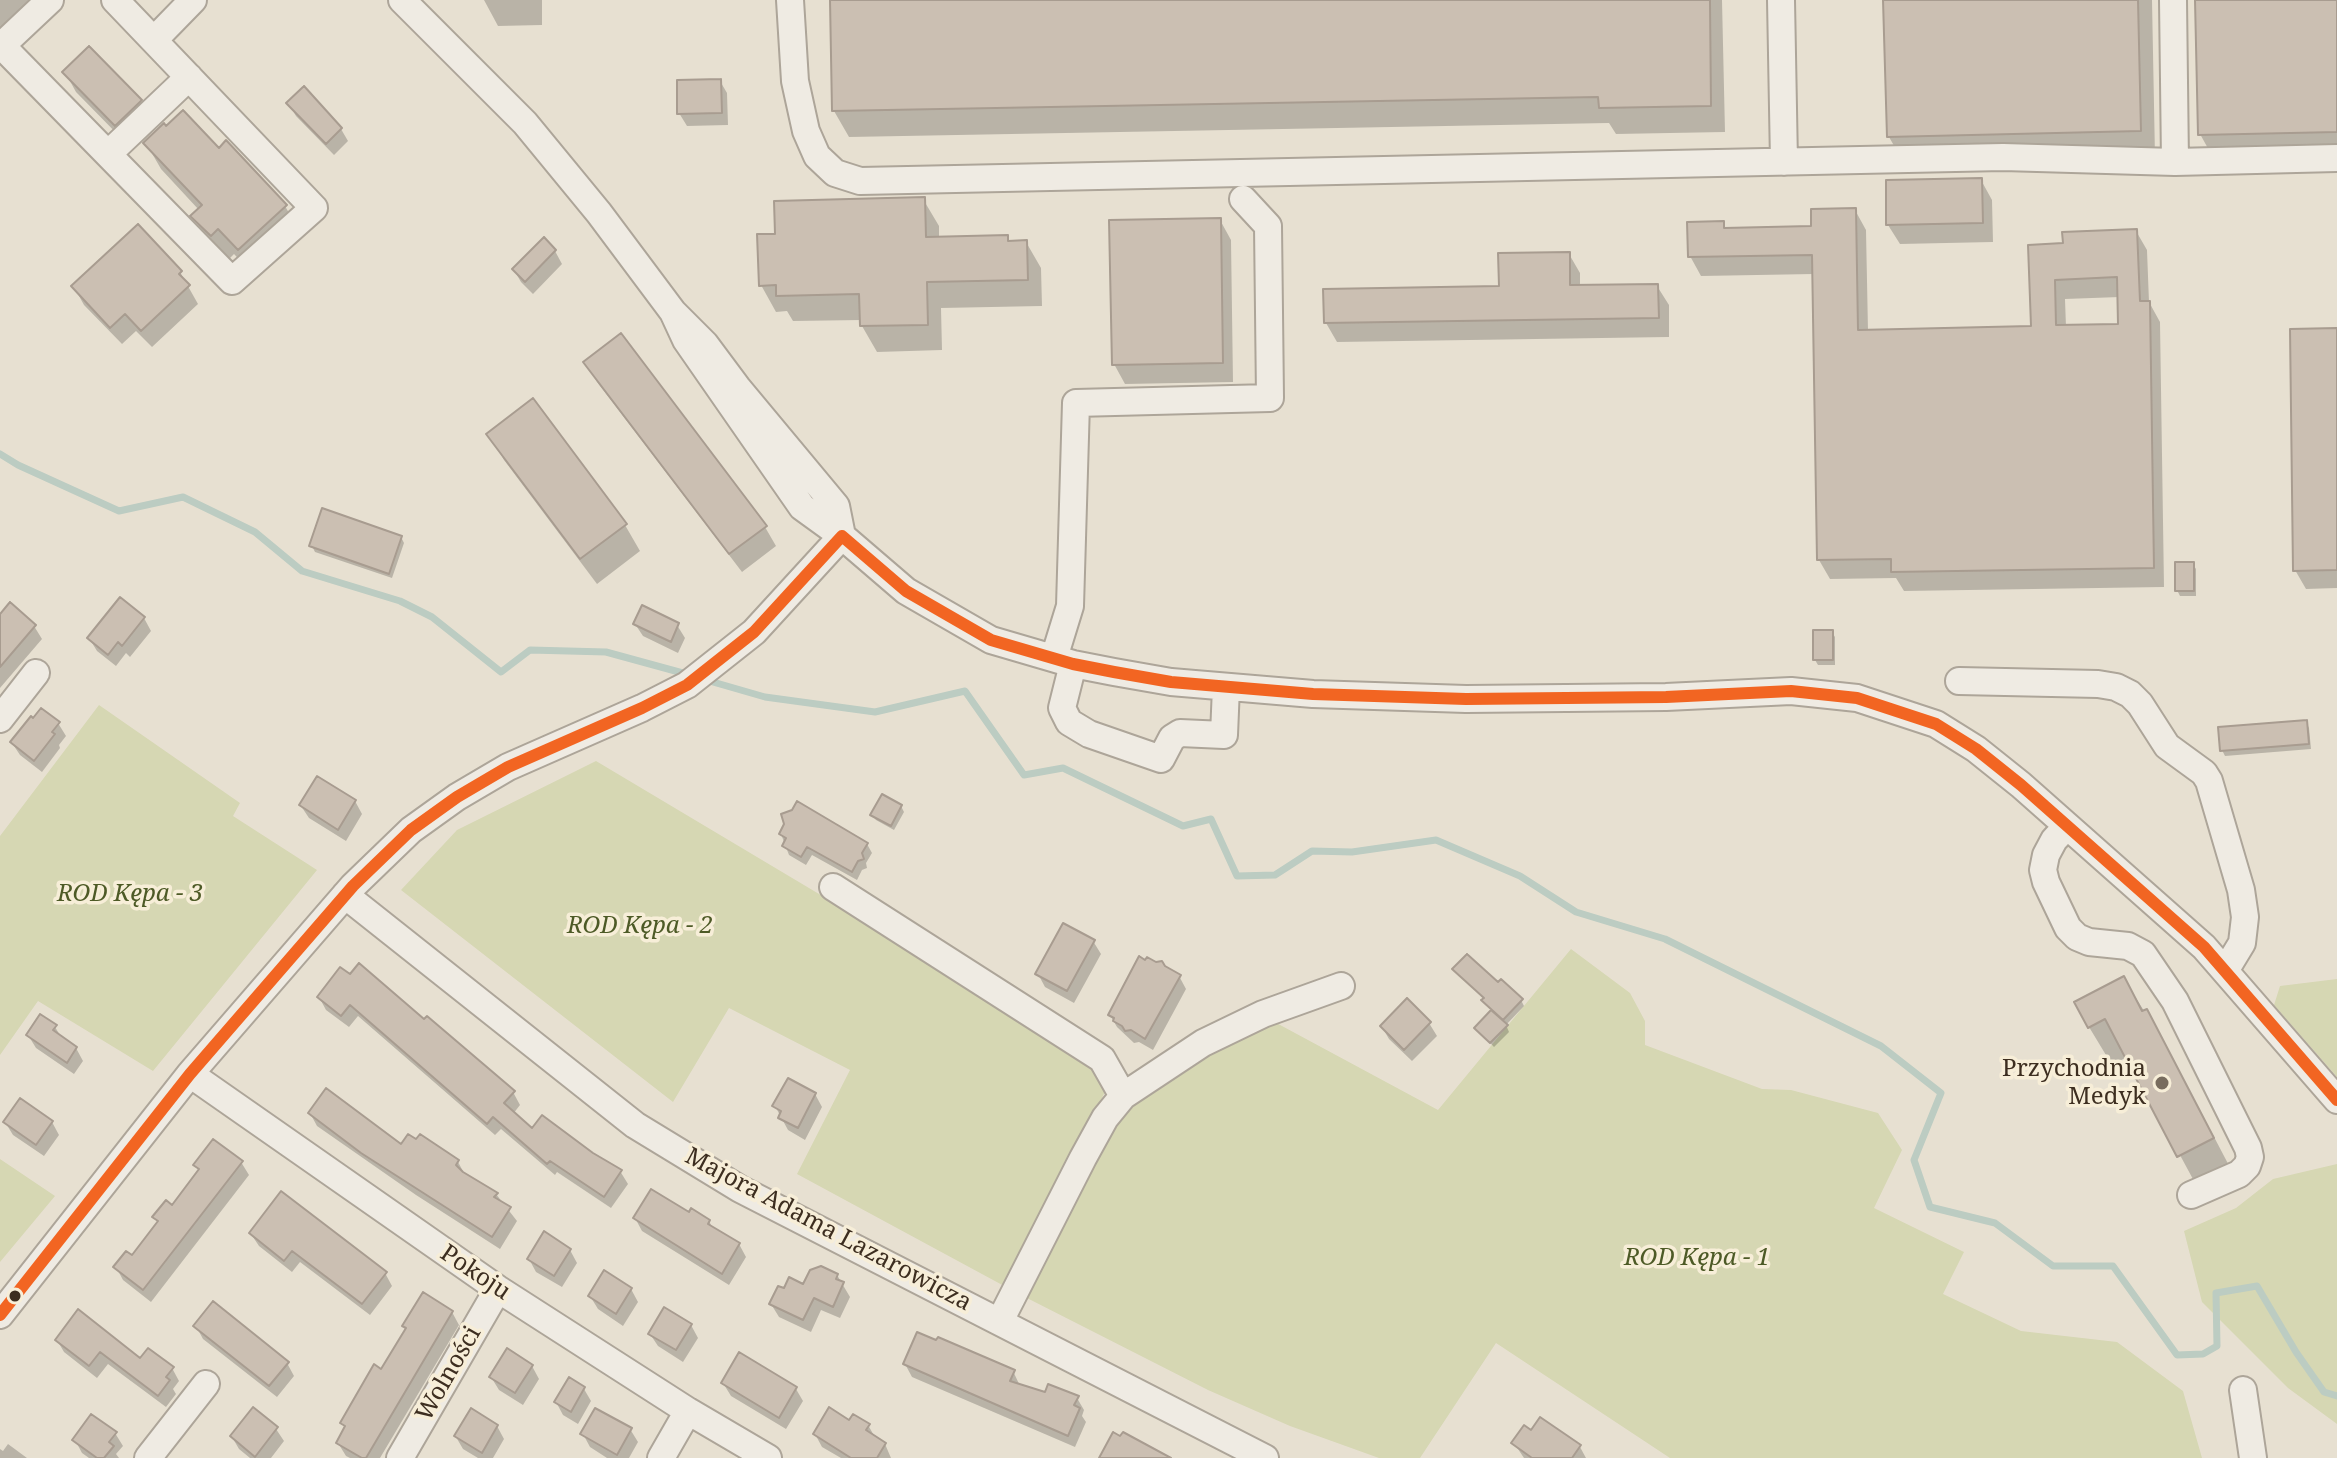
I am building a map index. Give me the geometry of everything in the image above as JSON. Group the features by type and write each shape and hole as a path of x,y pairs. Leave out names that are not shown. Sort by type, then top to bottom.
{"street":[{"path":"50,0 1,46 232,281 314,208 115,0"},
{"path":"402,0 525,123 599,213 673,312 686,340 802,507 842,536 906,591 950,619 991,640 1063,661 1171,682 1313,694 1466,699 1651,697 1791,691 1857,698 1936,724 1987,758 2204,947 2337,1100"},
{"path":"790,0 795,81 806,131 817,156 835,173 860,181 2003,157 2175,162 2337,158"},
{"path":"1781,0 1784,162"},
{"path":"2173,0 2175,162"},
{"path":"154,40 182,3"},
{"path":"108,154 189,77"},
{"path":"1226,687 1224,735 1180,733 1172,738 1161,759 1089,734 1069,722 1062,708 1063,661 1070,606 1076,403 1270,398 1268,226 1243,199"},
{"path":"0,1315 190,1074 345,895 411,830 457,797 508,767 687,685 754,632 842,536"},
{"path":"0,719 36,673"},
{"path":"1959,681 2116,687 2140,704 2167,746 2204,773 2241,890 2245,917 2242,943 2225,971"},
{"path":"2067,826 2054,840 2043,870 2068,928 2077,937 2089,942 2128,946 2143,954 2175,1001 2248,1148 2250,1157 2247,1166 2239,1174 2191,1195"},
{"path":"833,887 1102,1059 1123,1096"},
{"name":"Majora Adama Lazarowicza","path":"345,895 635,1125 740,1189 1265,1458"},
{"path":"1000,1321 1083,1158 1105,1118 1123,1096 1203,1043 1263,1014 1341,986"},
{"name":"Pokoju","path":"190,1074 498,1289 688,1411 768,1458"},
{"name":"Wolności","path":"400,1458 498,1289"},
{"path":"148,1458 206,1384"},
{"path":"2243,1390 2253,1458"},
{"path":"661,1458 688,1411"}],"green space":[{"name":"ROD Kępa - 3","path":"99,705 240,803 233,816 317,870 153,1071 38,1001 0,1055 0,836"},
{"name":"ROD Kępa - 2","path":"596,761 1089,1055 1108,1086 1006,1287 797,1174 850,1070 729,1008 673,1102 401,890 457,830"},
{"name":"ROD Kępa - 1","path":"1571,949 1630,993 1645,1021 1645,1045 1762,1089 1791,1090 1878,1113 1902,1150 1874,1208 1964,1252 1943,1294 2021,1331 2117,1342 2183,1391 2202,1458 1670,1458 1496,1343 1420,1458 1379,1458 1290,1426 1208,1390 1023,1296 1121,1108 1269,1019 1438,1110"},
{"path":"2337,979 2337,1077 2274,1005 2280,986"},
{"path":"0,1159 55,1196 0,1262"},
{"path":"2337,1164 2337,1424 2288,1388 2202,1302 2184,1231 2236,1208 2273,1179"}],"building":[{"path":"830,0 1710,0 1711,106 1599,108 1598,97 832,111"},
{"path":"1883,0 2138,0 2141,131 1887,137"},
{"path":"2195,0 2337,0 2337,132 2198,135"},
{"path":"89,46 142,100 115,126 62,72"},
{"path":"721,79 722,113 677,114 677,80"},
{"path":"304,86 342,128 326,144 286,103"},
{"path":"183,110 219,148 226,140 287,205 238,250 218,229 211,236 190,216 202,205 143,143"},
{"path":"1982,178 1983,223 1886,225 1886,180"},
{"path":"925,197 926,237 1008,235 1008,241 1027,240 1028,280 927,282 928,325 860,326 859,294 776,296 776,285 759,286 757,234 775,234 774,201"},
{"path":"1856,208 1858,330 2031,326 2028,245 2063,243 2062,232 2137,229 2140,301 2150,301 2154,568 1891,572 1891,559 1817,560 1812,255 1688,257 1687,222 1724,221 1724,228 1811,226 1811,209","holes":["2117,277 2118,324 2056,325 2055,280"]},
{"path":"1221,218 1223,363 1112,365 1109,220"},
{"path":"138,224 182,271 179,274 190,285 141,331 125,314 110,328 71,286"},
{"path":"544,237 556,250 525,282 512,269"},
{"path":"1570,252 1570,285 1658,284 1659,318 1324,323 1323,289 1499,286 1498,253"},
{"path":"2337,328 2337,570 2293,571 2290,329"},
{"path":"621,333 767,526 729,554 583,362"},
{"path":"533,398 627,524 580,559 486,434"},
{"path":"322,508 402,536 389,574 309,546"},
{"path":"2175,562 2194,562 2194,591 2175,591"},
{"path":"120,597 145,617 122,646 118,642 108,655 87,638"},
{"path":"10,602 36,625 0,667 0,614"},
{"path":"642,605 679,623 671,642 633,624"},
{"path":"1813,630 1833,630 1833,660 1813,660"},
{"path":"41,708 60,722 52,732 55,734 34,761 10,742"},
{"path":"2307,720 2309,744 2220,751 2218,727"},
{"path":"317,776 356,800 338,830 299,805"},
{"path":"882,794 902,805 891,826 870,815"},
{"path":"797,801 868,843 862,853 864,859 858,861 852,872 807,847 801,857 782,846 786,838 779,834 784,824 781,814 792,810"},
{"path":"1063,923 1095,940 1067,991 1035,974"},
{"path":"1467,954 1498,982 1501,979 1523,999 1503,1020 1452,969"},
{"path":"1139,956 1145,960 1147,957 1156,962 1162,961 1181,975 1145,1039 1131,1030 1125,1031 1108,1015"},
{"path":"359,963 515,1091 504,1103 532,1128 542,1115 593,1153 622,1170 604,1197 550,1161 547,1164 493,1117 487,1124 350,1005 341,1016 317,997 340,967 350,974"},
{"name":"Przychodnia Medyk","path":"2124,976 2142,1011 2147,1009 2214,1138 2177,1157 2105,1019 2088,1028 2074,1002"},
{"path":"1407,998 1431,1022 1404,1050 1380,1026"},
{"path":"1491,1010 1508,1025 1490,1043 1474,1028"},
{"path":"40,1014 57,1025 53,1030 77,1047 67,1063 26,1035"},
{"path":"788,1078 816,1093 798,1128 778,1118 781,1111 772,1106"},
{"path":"326,1088 401,1144 408,1134 416,1139 420,1134 459,1160 456,1165 463,1172 498,1193 494,1197 511,1207 492,1237 361,1153 308,1113"},
{"path":"20,1098 53,1121 36,1145 3,1122"},
{"path":"213,1139 243,1161 143,1290 113,1267 126,1251 132,1255 158,1221 152,1217 166,1200 172,1205 199,1169 193,1165"},
{"path":"651,1189 689,1212 691,1208 710,1220 708,1224 740,1243 722,1274 633,1218"},
{"path":"281,1191 387,1272 362,1304 292,1251 284,1261 249,1233"},
{"path":"544,1231 571,1249 554,1276 527,1259"},
{"path":"821,1266 838,1274 836,1279 844,1282 833,1307 814,1298 803,1320 769,1304 778,1286 784,1288 789,1277 803,1284 810,1270"},
{"path":"604,1270 632,1288 616,1314 588,1296"},
{"path":"423,1292 453,1311 366,1458 362,1458 336,1443 345,1426 340,1423 374,1364 381,1369"},
{"path":"213,1301 289,1362 269,1386 193,1326"},
{"path":"664,1307 692,1324 676,1350 648,1334"},
{"path":"78,1309 140,1358 148,1348 174,1367 166,1377 170,1380 158,1396 100,1352 89,1366 55,1340"},
{"path":"917,1332 936,1340 938,1337 1015,1370 1010,1381 1045,1392 1048,1384 1079,1396 1074,1405 1080,1408 1068,1436 903,1364"},
{"path":"507,1348 533,1365 515,1393 489,1377"},
{"path":"739,1352 797,1387 779,1418 721,1383"},
{"path":"569,1377 585,1387 571,1412 554,1402"},
{"path":"253,1407 278,1427 255,1457 230,1436"},
{"path":"829,1407 849,1420 853,1414 870,1424 866,1430 886,1443 877,1458 851,1458 813,1434"},
{"path":"471,1408 498,1425 482,1453 454,1436"},
{"path":"595,1408 632,1428 617,1455 580,1434"},
{"path":"91,1414 117,1432 109,1442 114,1446 104,1458 97,1458 72,1440"},
{"path":"1540,1417 1581,1445 1572,1458 1532,1458 1511,1443 1524,1425 1531,1430"},
{"path":"1113,1432 1120,1436 1123,1432 1171,1458 1099,1458"}],"waterway":[{"path":"0,454 119,511 183,497 255,532 302,571 400,601 432,617 501,672 530,650 606,652 690,675"},
{"path":"706,680 765,697 875,712 965,691 1024,775 1063,768 1183,826 1211,819 1237,876 1275,875 1312,851 1352,852 1436,840 1520,876 1576,912 1665,939 1881,1046 1941,1093 1914,1160 1930,1207 1995,1223 2053,1266 2113,1266 2177,1355 2203,1354 2217,1346 2216,1293 2257,1286 2324,1392 2337,1396"}],"transit line":[{"path":"0,1315 190,1074 353,886 411,830 457,797 508,767 687,685 754,632 842,536 906,591 991,640 1073,664 1171,682 1313,694 1466,699 1666,697 1791,691 1857,698 1936,724 1976,749 2021,785 2204,947 2337,1100"}],"place":[{"name":"Przychodnia Medyk","path":"2162,1083"}]}
